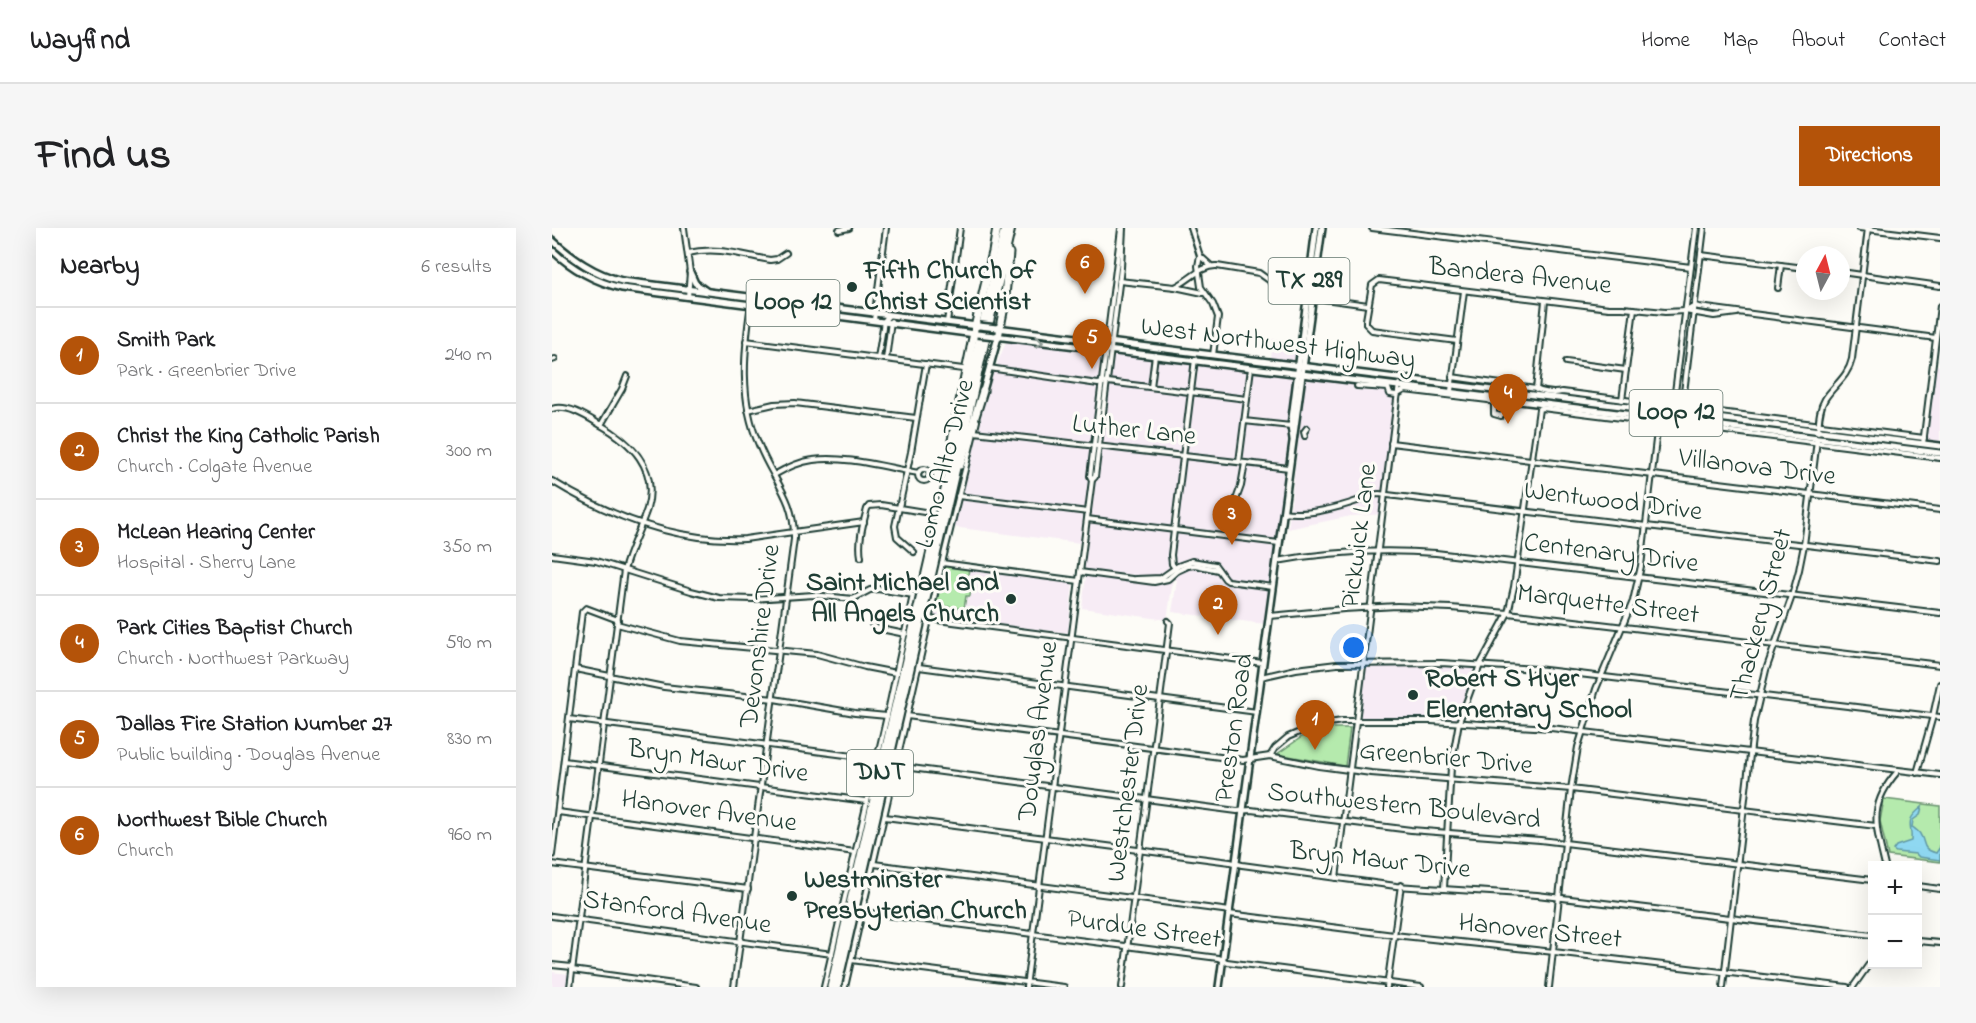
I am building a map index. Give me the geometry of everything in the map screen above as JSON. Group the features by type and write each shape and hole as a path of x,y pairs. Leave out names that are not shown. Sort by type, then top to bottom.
{"highway":[{"path":"949,471 953,432 997,228"},
{"name":"DNT","path":"831,987 1005,228"},
{"path":"1000,337 999,328 1004,307 1012,228"},
{"name":"DNT","path":"837,987 1012,228"},
{"path":"951,487 983,391"}],"main road":[{"name":"Preston Road","path":"1310,298 1316,228"},
{"name":"Preston Road","path":"1220,987 1264,663 1300,370 1322,228"},
{"name":"West Northwest Highway","path":"552,240 585,267 626,286"},
{"name":"West Northwest Highway","path":"552,250 587,276 626,286 750,305 875,317 889,315 947,322 1000,337 1094,344"},
{"path":"690,272 697,285 710,293"},
{"name":"West Northwest Highway","path":"689,294 710,293 751,298 875,317 892,322 976,330 999,328 1109,346 1229,357 1300,370"},
{"name":"Lomo Alto Drive","path":"983,391 1000,337"},
{"name":"West Northwest Highway","path":"1109,346 1195,360 1451,388 1535,393 1818,433 1940,446"},
{"path":"1195,360 1200,357 1223,360 1229,357"},
{"name":"West Northwest Highway","path":"1451,388 1494,400 1509,399 1677,413"},
{"path":"1494,400 1498,393 1528,397 1535,393"},
{"name":"West Northwest Highway","path":"1923,444 1940,453"}],"street":[{"path":"684,228 690,272 689,294"},
{"path":"839,230 849,228"},
{"path":"875,317 886,228"},
{"path":"947,322 960,228"},
{"name":"Douglas Avenue","path":"1026,984 1064,686 1092,480 1095,477 1099,446 1103,413 1101,384 1109,346 1122,228"},
{"path":"1191,228 1200,256 1200,283 1204,293 1214,304 1218,316 1213,355"},
{"path":"1372,228 1690,267"},
{"path":"1859,228 1940,238"},
{"path":"1696,229 1704,229 1694,313 1677,413 1690,267 1696,229"},
{"name":"Thackery Street","path":"1723,987 1750,752 1759,695 1792,596 1804,544 1821,411 1825,399 1851,365 1868,229"},
{"path":"688,253 718,250 770,261 786,253"},
{"path":"1701,255 1796,267"},
{"path":"1200,256 1211,265 1259,273 1284,291 1310,298 1368,305 1366,324 1372,330 1457,341"},
{"path":"1175,287 1211,265"},
{"path":"1778,288 1781,265"},
{"path":"1850,273 1940,286"},
{"name":"Bandera Avenue","path":"1368,305 1372,285 1378,280 1545,301 1714,316 1737,313"},
{"path":"1117,281 1175,287 1204,293"},
{"path":"1451,388 1464,291"},
{"name":"Devonshire Drive","path":"734,987 774,699 794,533 793,516 788,499 758,444 748,410 744,374 751,298"},
{"path":"1535,393 1545,301"},
{"path":"1685,312 1695,306"},
{"name":"Bandera Avenue","path":"1695,306 1936,338"},
{"path":"1923,444 1940,306"},
{"path":"1622,400 1634,309"},
{"path":"878,358 884,321 889,315 892,322 886,359"},
{"path":"746,341 963,369"},
{"name":"Douglas Avenue","path":"1092,480 1089,477 1098,412 1108,382 1109,346"},
{"path":"1151,387 1155,355"},
{"path":"1176,569 1171,560 1195,360"},
{"path":"1566,362 1626,370"},
{"path":"914,552 902,543 895,532 926,364"},
{"path":"1239,462 1251,366"},
{"path":"989,368 1101,384 1108,382 1247,399"},
{"path":"601,425 627,376"},
{"path":"1452,377 1535,393 1562,392 1622,400 1677,413"},
{"name":"Pickwick Lane","path":"1336,878 1399,382"},
{"path":"1357,386 1388,388 1390,394 1397,395 1405,390 1494,400 1494,414 1501,416 1509,399"},
{"name":"Lomo Alto Drive","path":"845,987 983,391"},
{"path":"748,410 774,404 795,403 916,418"},
{"path":"552,409 567,409 601,425 628,443 644,467 649,493 648,506 630,547 624,570 570,987"},
{"path":"1444,888 1452,753 1472,683 1508,613 1539,409 1658,422 1818,433 1940,458"},
{"path":"1098,412 1103,413"},
{"path":"1244,420 1292,430"},
{"path":"1550,987 1571,789 1582,732 1601,676 1623,627 1640,577 1658,422"},
{"path":"1305,436 1304,430 1307,428"},
{"name":"Luther Lane","path":"974,432 1289,468"},
{"name":"Villanova Drive","path":"1391,443 1940,510"},
{"path":"774,475 801,462 822,459 919,473"},
{"path":"1232,537 1237,497 1245,463"},
{"path":"552,481 589,503 641,523 689,535 725,539 759,538 864,522"},
{"name":"Wentwood Drive","path":"1283,512 1300,514 1362,500 1374,494 1385,494 1940,561"},
{"path":"958,496 1088,513"},
{"path":"861,557 859,549 869,506 924,512"},
{"path":"1087,519 1279,543"},
{"name":"Centenary Drive","path":"1277,561 1330,552 1378,550 1436,552 1940,613"},
{"path":"552,555 596,561 710,596 743,599 814,595 853,599 870,590 878,589 913,595 824,987"},
{"path":"942,563 1079,581"},
{"path":"1080,572 1159,582 1168,579 1176,569 1187,564 1219,570 1225,579 1232,582 1273,587"},
{"name":"Marquette Street","path":"1270,616 1371,607 1451,608 1940,665"},
{"path":"552,855 584,609 662,637 701,645 817,654 896,673"},
{"path":"930,619 1264,663"},
{"name":"Westchester Drive","path":"1122,987 1170,622 1168,621"},
{"path":"872,624 876,628 905,634"},
{"path":"1262,677 1314,666 1364,663 1480,665 1601,676 1940,717"},
{"path":"919,667 1257,712"},
{"path":"575,669 692,691 774,699 887,716"},
{"path":"1917,773 1940,684"},
{"name":"Greenbrier Drive","path":"907,716 1243,760 1270,756 1350,771 1571,789 1876,826"},
{"path":"569,719 876,759"},
{"path":"1270,756 1280,743 1306,728 1329,722 1459,722 1582,732 1940,776"},
{"name":"Bryn Mawr Drive","path":"564,761 866,801"},
{"name":"Southwestern Boulevard","path":"896,766 1343,822 1566,844 1868,880"},
{"path":"1884,861 1876,826 1879,798 1899,771"},
{"name":"Hanover Avenue","path":"558,812 855,852"},
{"name":"Bryn Mawr Drive","path":"885,816 1336,878 1559,897 1868,935"},
{"path":"552,864 748,889"},
{"name":"Hanover Street","path":"874,864 1394,935 1846,987"},
{"path":"1388,985 1401,885"},
{"path":"1922,887 1940,889"},
{"name":"Purdue Street","path":"863,912 1127,946 1223,960 1227,963 1388,985 1421,987"},
{"name":"Stanford Avenue","path":"552,916 832,954"},
{"path":"1922,941 1940,943"},
{"path":"851,960 1026,984 1064,987"},
{"path":"552,965 696,987"},
{"path":"1853,987 1868,966"}],"shaded area":[{"path":"1272,339 1297,342 1294,361 1270,358"},
{"path":"1006,342 1296,375 1265,624 1172,612 1177,580 1077,568 1080,543 952,527 988,387"},
{"path":"1935,365 1940,366 1940,442 1926,440"},
{"path":"1306,377 1402,390 1386,514 1351,516 1288,529"},
{"path":"944,564 1073,582 1068,633 933,616"},
{"path":"1086,576 1155,585 1173,580 1167,620 1082,608"},
{"name":"Robert S Hyer Elementary School","path":"1366,666 1475,668 1457,719 1362,719 1359,717"},
{"path":"552,972 569,974 567,987 552,987"}],"green space":[{"path":"945,564 969,568 967,583 971,584 970,596 966,596 964,609 936,605"},
{"path":"1328,728 1350,728 1345,766 1277,754 1302,737"},
{"path":"1884,799 1940,806 1940,862 1888,856 1880,821"}],"water":[{"path":"1922,807 1920,815 1913,820 1912,827 1920,833 1928,849 1936,853 1940,847 1940,860 1893,850 1896,846 1911,841 1910,823"}],"place":[{"name":"Fifth Church of Christ Scientist","path":"852,287"},
{"name":"Northwest Bible Church","path":"1085,294"},
{"name":"Dallas Fire Station Number 27","path":"1092,369"},
{"name":"Park Cities Baptist Church","path":"1508,424"},
{"name":"McLean Hearing Center","path":"1232,545"},
{"name":"Saint Michael and All Angels Church","path":"1011,599"},
{"name":"Christ the King Catholic Parish","path":"1218,635"},
{"name":"Robert S Hyer Elementary School","path":"1413,695"},
{"name":"Smith Park","path":"1315,750"},
{"name":"Westminster Presbyterian Church","path":"792,896"}]}
